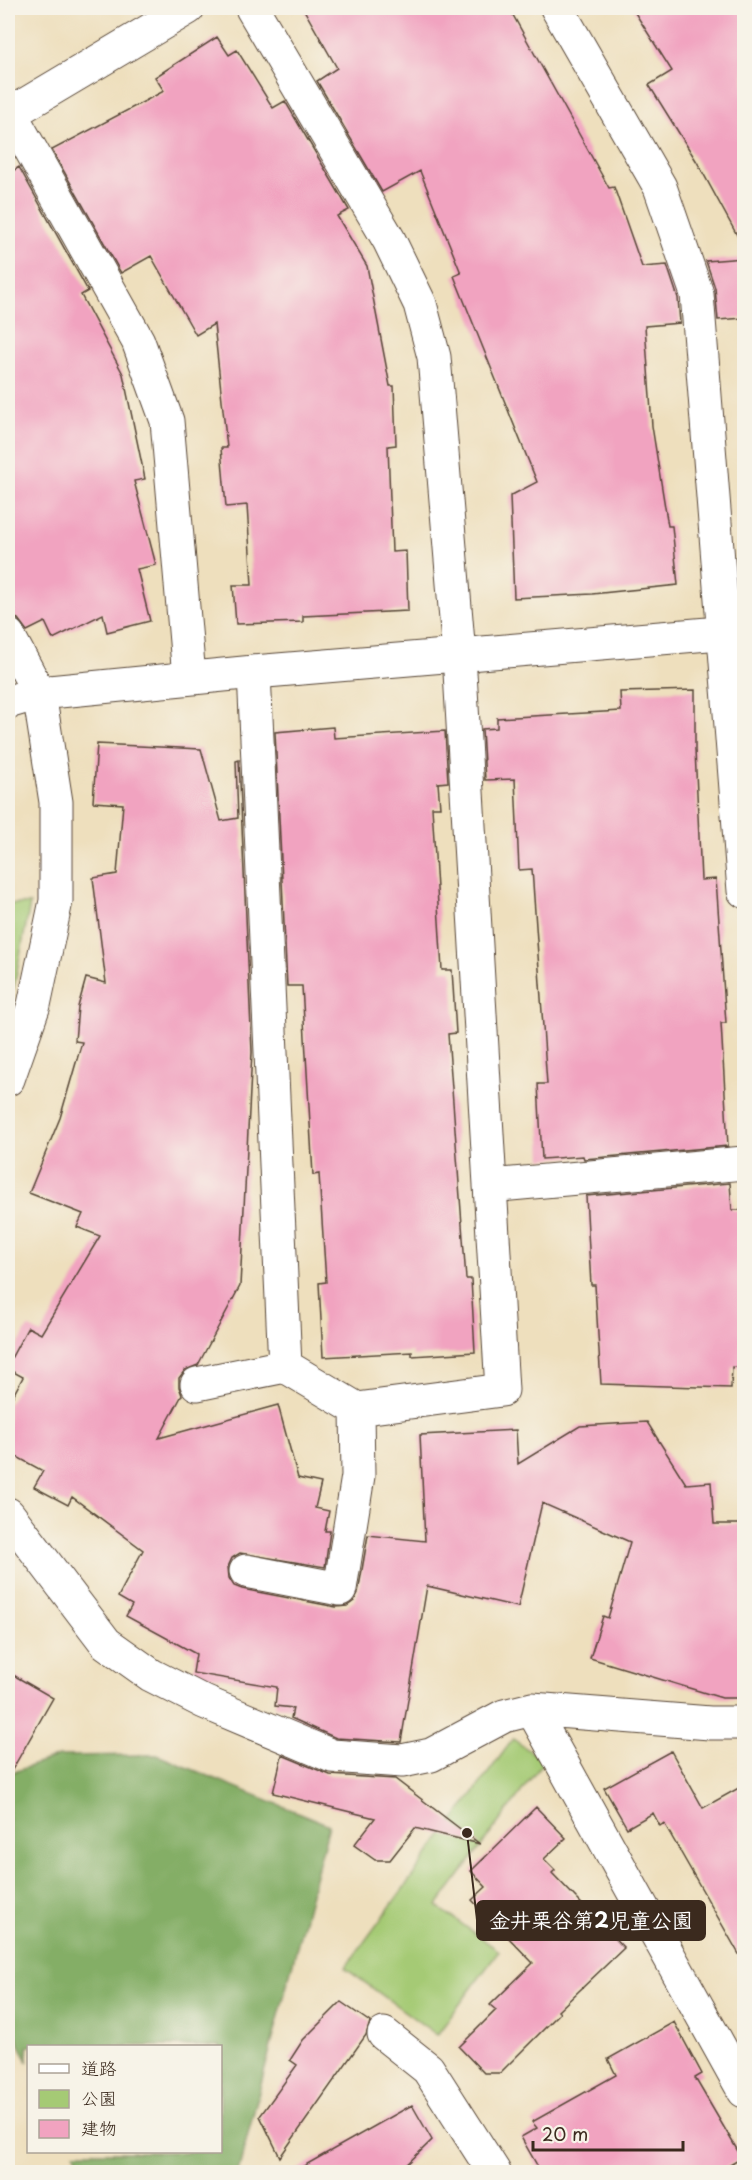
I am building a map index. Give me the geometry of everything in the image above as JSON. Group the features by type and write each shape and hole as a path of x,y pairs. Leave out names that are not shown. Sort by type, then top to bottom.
{"street":[{"path":"188,8 8,113 138,341 167,421 189,677"},
{"path":"197,1384 285,1366 357,1409 502,1390 459,655 434,357 420,304 389,240 252,8"},
{"path":"557,8 660,188 697,294 734,632 744,891"},
{"path":"8,702 39,693 189,677 734,632"},
{"path":"8,635 39,693 56,802 56,901 34,1005 8,1079"},
{"path":"254,672 285,1366"},
{"path":"490,1186 744,1163"},
{"path":"246,1571 340,1589 358,1476 357,1409"},
{"path":"8,1514 106,1643 152,1675 204,1702 332,1756 402,1761 431,1755 504,1716 532,1708 710,1723 744,1723"},
{"path":"532,1708 744,2091"},
{"path":"384,2034 428,2069 494,2172"}],"green space":[{"path":"8,904 30,904 14,987 8,1004"},
{"path":"513,1739 544,1761 437,1906 499,1951 437,2035 345,1968"},
{"path":"157,1755 329,1825 238,2172 85,2172 75,2153 222,2153 222,2045 27,2045 27,2060 8,2019 8,1774 59,1756"}],"building":[{"path":"303,8 509,8 609,188 614,187 642,267 667,265 678,298 680,323 645,326 652,426 668,526 672,526 678,585 592,594 514,598 510,496 537,482 454,276 461,273 420,171 382,192 317,81 337,68"},
{"path":"632,8 744,8 744,248 697,162 649,85 672,71"},
{"path":"217,37 229,55 237,50 273,108 285,101 349,210 337,216 367,266 390,386 394,386 396,445 388,446 392,552 406,551 408,611 303,616 303,622 236,624 233,585 252,585 247,505 226,507 221,448 227,448 214,324 196,335 151,256 121,273 52,150 164,91 155,77"},
{"path":"19,167 88,291 81,295 123,374 145,479 134,481 156,565 137,569 150,621 107,632 103,614 53,639 45,622 27,631 18,619 8,616 8,174"},
{"path":"744,258 744,318 718,320 715,288 706,261"},
{"path":"695,690 695,750 701,880 716,879 726,1023 721,1023 728,1146 584,1159 583,1156 542,1159 538,1084 547,1084 532,869 519,870 515,779 485,780 482,729 497,728 497,718 621,711 620,692"},
{"path":"333,727 334,738 445,731 448,782 438,783 440,807 432,807 442,970 452,970 456,1033 448,1034 466,1279 471,1279 475,1352 412,1356 412,1352 323,1357 319,1283 326,1282 319,1174 313,1175 302,986 287,986 275,732"},
{"path":"97,744 201,749 221,821 238,818 236,761 239,760 252,1052 240,1286 198,1365 185,1370 179,1378 182,1395 159,1438 278,1405 298,1478 321,1483 315,1508 329,1511 325,1531 330,1531 325,1567 240,1553 232,1558 228,1567 229,1578 234,1586 336,1607 347,1606 354,1601 358,1593 368,1535 425,1541 420,1435 516,1430 518,1464 580,1426 647,1422 686,1484 711,1482 714,1524 744,1524 744,1698 722,1698 590,1658 603,1616 608,1618 630,1542 542,1503 518,1607 427,1586 401,1742 336,1738 291,1718 293,1708 275,1706 277,1687 193,1673 196,1654 126,1616 132,1605 118,1597 143,1550 72,1497 68,1505 34,1487 43,1471 8,1452 8,1405 23,1377 8,1369 8,1364 28,1327 41,1334 100,1236 77,1227 83,1214 29,1193 60,1118 82,1042 75,1041 78,1007 86,978 106,983 93,878 117,874 123,804 93,802"},
{"path":"730,1183 732,1210 743,1210 744,1368 732,1367 731,1388 601,1384 595,1285 591,1285 586,1196"},
{"path":"8,1672 53,1698 8,1777"},
{"path":"671,1751 703,1808 744,1785 744,1963 664,1823 660,1826 653,1813 627,1828 604,1788"},
{"path":"282,1755 330,1775 395,1779 480,1844 415,1828 390,1860 375,1860 354,1845 375,1818 273,1793"},
{"path":"536,1807 566,1838 544,1859 555,1870 552,1873 624,1948 558,2011 560,2013 500,2073 484,2073 459,2047 496,2010 490,2005 533,1963 472,1900 486,1887 471,1871"},
{"path":"341,2002 370,2022 366,2035 280,2157 260,2116 297,2065 290,2060 303,2040"},
{"path":"674,2022 702,2074 695,2078 742,2158 718,2172 541,2172 521,2137 537,2128 532,2122 616,2075 608,2059"},
{"path":"412,2105 432,2140 399,2172 293,2172"}],"place":[{"name":"金井栗谷第2児童公園","path":"467,1833"}]}
